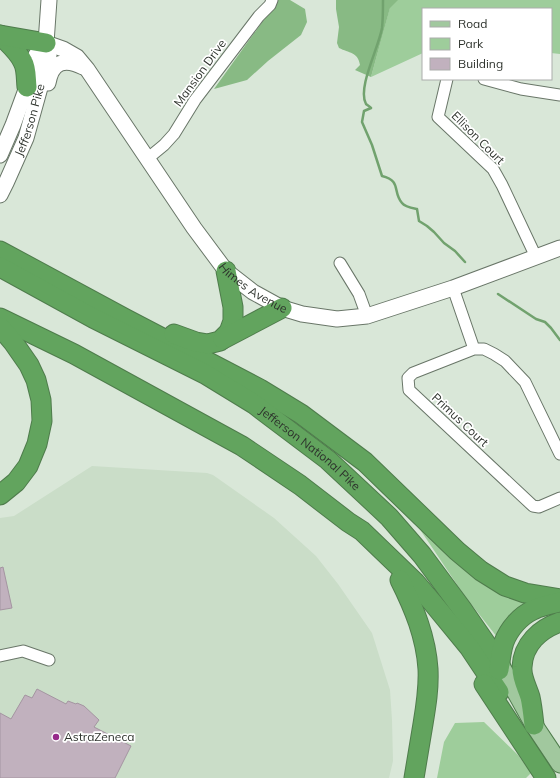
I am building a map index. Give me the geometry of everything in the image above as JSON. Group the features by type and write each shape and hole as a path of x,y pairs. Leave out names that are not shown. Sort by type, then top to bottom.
{"highway":[{"path":"0,35 46,43"},
{"path":"0,35 18,53 24,63 27,87"},
{"path":"0,251 278,399 301,414 365,462 447,541 481,571 505,586 525,593 560,599"},
{"name":"Jefferson National Pike","path":"0,268 94,318 205,374 254,404 328,460 389,517 422,555 462,608 500,664"},
{"path":"220,341 229,332 233,321 233,307 226,271"},
{"path":"126,319 196,342 208,344 220,341 282,308"},
{"path":"0,318 74,354 242,446 300,485 348,522 362,530 415,582 469,648 499,692"},
{"path":"0,327 14,342 29,365 36,380 41,400 42,421 37,444 28,466 16,482 0,495"},
{"path":"365,462 408,519 429,551 462,608"},
{"path":"348,522 357,535 438,623 467,660 546,778"},
{"path":"400,580 411,603 420,628 428,669 426,700 414,778"},
{"path":"499,692 498,676 504,641 515,624 532,610 560,602"},
{"path":"534,725 530,696 522,674 524,657 528,647 542,630 560,622"},
{"path":"554,778 560,772"}],"main road":[{"name":"Jefferson National Pike","path":"500,664 534,725 560,764"},
{"path":"499,692 518,719 534,725"}],"street":[{"name":"Jefferson Pike","path":"0,195 26,138 49,54 46,43 49,0"},
{"name":"Mansion Drive","path":"147,159 164,145 174,134 195,100 270,5 272,0"},
{"name":"Jefferson Pike","path":"0,155 27,87 36,55 46,43"},
{"name":"Himes Avenue","path":"46,43 63,49 77,57 87,69 194,228 226,271 254,292 282,308 302,314 338,319 367,316 453,288 560,248"},
{"path":"26,138 37,126 49,78 56,65 68,62 87,69"},
{"name":"Ellison Court","path":"447,80 438,117 493,169 536,257"},
{"path":"488,80 521,89 560,95"},
{"path":"340,262 359,294 367,316"},
{"path":"453,288 474,349 484,349 505,361 525,382 560,454"},
{"name":"Primus Court","path":"474,349 412,373 408,378 409,390 533,506 539,507 560,498"},
{"path":"0,656 22,652 49,660"}],"shaded area":[{"path":"92,466 207,473 213,475 274,518 316,556 338,584 372,633 390,690 393,761 389,778 0,778 0,518 14,516"}],"green space":[{"path":"278,0 290,0 305,9 307,22 301,35 247,80 214,89"},
{"path":"336,0 398,0 390,8 371,77 355,70 360,65 355,55 339,48 337,43 339,27"},
{"path":"392,0 560,0 560,54 552,53 552,8 422,8 422,53 371,77"},
{"path":"401,503 435,536 539,599 497,637 464,595"},
{"path":"484,722 518,755 531,773 526,778 437,778 444,742 455,723"}],"building":[{"path":"3,567 12,608 0,610 0,568"},
{"name":"AstraZeneca","path":"37,689 66,704 68,701 84,706 99,720 94,727 131,746 115,778 0,778 0,713 11,719 25,695 32,698"}],"waterway":[{"path":"383,0 382,28 364,88 366,104 371,108 364,111 362,122 372,145 382,176 392,181 396,187 399,199 403,204 417,209 419,221 434,232 465,262"},
{"path":"498,294 536,319 545,322 560,340"}],"place":[{"name":"AstraZeneca","path":"56,737"}]}
